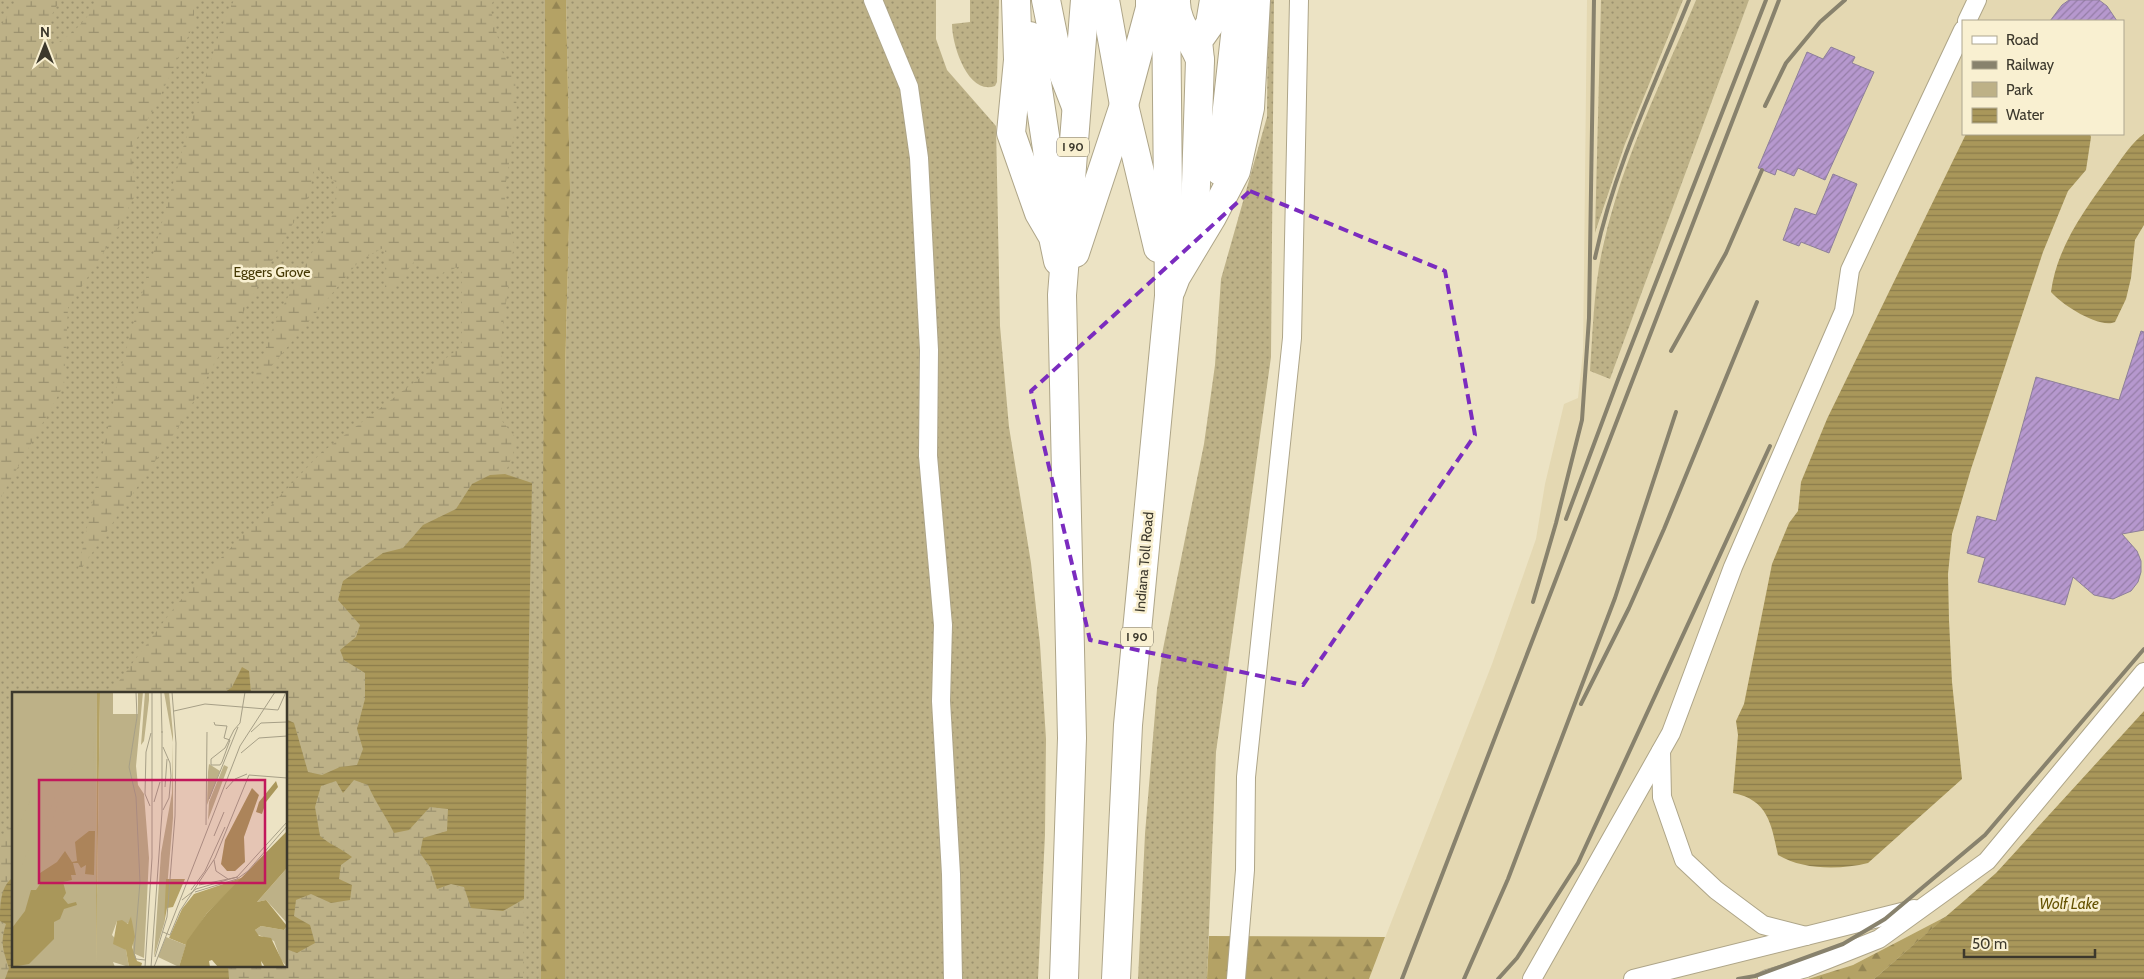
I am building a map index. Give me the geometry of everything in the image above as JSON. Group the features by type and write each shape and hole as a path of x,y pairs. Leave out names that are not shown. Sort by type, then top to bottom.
{"highway":[{"path":"1063,0 1069,38 1076,61 1078,101"},
{"path":"1069,38 1073,19 1073,0"},
{"name":"I 90","path":"1064,979 1072,738 1062,285 1085,0"},
{"name":"I 90","path":"1104,0 1124,105 1169,296"},
{"name":"I 90","path":"1119,0 1124,105"},
{"name":"I 90","path":"1124,105 1133,0"},
{"name":"I 90","path":"1062,285 1124,105 1150,8 1150,0"},
{"name":"I 90","path":"1166,0 1169,296"},
{"path":"1176,0 1179,20 1197,52"},
{"path":"1193,250 1197,52 1195,0"},
{"path":"1197,52 1198,42 1210,24 1214,0"},
{"path":"1212,217 1222,155 1238,0"},
{"path":"1169,296 1176,277 1212,217 1236,171 1250,108 1256,0"},
{"path":"1031,3 1078,101"},
{"path":"1031,3 1018,60 1011,132 1039,213 1054,237 1062,285"},
{"path":"1031,3 1062,285"},
{"name":"Indiana Toll Road","path":"1116,979 1128,725 1169,296"}],"street":[{"path":"873,0 909,86 919,158 929,350 928,456 943,625 941,701 951,874 953,979"},
{"path":"1236,979 1245,870 1246,777 1292,338 1299,0"},
{"path":"1967,20 1977,0"},
{"path":"1532,979 1671,733 1733,567 1844,311 1850,270 1962,32"},
{"path":"1767,979 1806,968 1879,939 1986,861 2144,672"},
{"path":"1662,750 1662,797 1684,860 1716,890 1763,925 1806,936"},
{"path":"1633,979 1922,908"}],"highlighted area":[{"path":"1250,191 1445,271 1475,435 1303,685 1090,640 1031,391"}],"shaded area":[{"path":"1587,0 1601,0 1596,231 1625,144 1683,0 1696,0 1634,147 1612,208 1603,244 1597,289 1610,379 1749,0 2144,0 2144,711 1996,873 1947,916 1853,965 1808,979 1369,979 1492,664 1536,539 1545,484 1564,404 1578,398 1583,352"}],"green space":[{"name":"Eggers Grove","path":"0,0 545,0 541,979 0,979"},
{"path":"18,0 60,0 44,29 47,49 63,40 76,29 88,16 98,0 194,0 194,24 158,101 130,151 137,192 109,244 68,308 64,385 0,499 0,27"},
{"path":"234,0 494,0 490,7 500,46 515,80 517,115 504,194 514,244 501,339 502,421 516,438 513,454 505,474 490,475 472,484 456,509 423,525 403,548 383,553 338,600 360,625 344,660 365,673 365,699 357,729 363,749 357,765 332,772 308,772 294,723 288,720 288,692 251,692 249,671 242,668 232,687 225,692 111,692 177,604 321,453 462,346 462,265 433,278 414,262 385,297 385,247 360,260 250,392 276,319 334,212 337,183 314,167 310,193 182,422 77,575 119,375 183,148 221,28"},
{"path":"545,0 566,0 570,188 565,374 565,979 541,979"},
{"path":"566,0 936,0 936,39 947,70 996,126 1000,326 1009,427 1031,563 1040,644 1046,739 1045,835 1038,979 565,979 565,374 570,188"},
{"path":"970,0 999,0 997,82 995,86 985,87 977,83 963,67 958,55 952,24 970,22"},
{"path":"1268,0 1274,0 1271,357 1216,752 1207,979 1138,979 1145,834 1157,689 1163,649 1204,444 1215,365 1221,279 1267,117"},
{"path":"1601,0 1683,0 1625,144 1595,233"},
{"path":"1696,0 1749,0 1610,379 1590,371 1596,289 1604,242 1612,211 1633,149"},
{"path":"353,780 369,785 377,803 395,832 409,830 430,807 448,809 447,831 423,838 420,852 430,867 437,888 455,886 464,888 503,911 524,899 523,979 229,979 228,966 288,966 288,950 297,953 294,917 296,900 311,894 331,903 339,879 341,865 352,857 319,836 315,807 321,786 336,781"},
{"path":"12,824 12,878 9,879 0,895 0,839"},
{"path":"1947,916 1874,979 1808,979 1853,965"},
{"path":"1209,936 1385,937 1369,979 1207,979"},
{"path":"0,943 9,968 5,979 0,979"}],"water":[{"path":"2144,134 2144,225 2135,240 2131,278 2126,299 2115,322 2100,322 2071,309 2051,292 2054,275 2066,242 2084,212 2128,150"},
{"path":"1966,135 2090,135 2086,170 2068,191 2043,252 1971,469 1952,534 1948,574 1949,620 1952,682 1962,779 1868,863 1834,868 1799,864 1778,855 1770,823 1761,807 1745,796 1733,793 1738,735 1736,721 1744,704 1772,564 1789,523 1798,511 1801,482 1827,419"},
{"path":"505,474 532,483 524,899 503,911 471,908 464,887 451,884 437,889 430,867 420,853 423,838 447,831 448,809 430,807 409,830 394,833 368,785 354,780 343,793 336,781 321,786 315,807 320,836 352,857 341,865 339,879 352,885 350,900 331,903 311,894 296,900 294,916 310,925 315,943 297,953 288,950 288,720 294,723 308,772 322,775 340,767 357,765 363,749 357,729 365,699 365,673 344,660 340,650 356,637 360,625 338,600 343,581 383,553 403,548 423,525 456,509 472,484 490,475"},
{"path":"242,667 249,671 251,692 225,692 232,687"},
{"name":"Wolf Lake","path":"2144,711 2144,979 1874,979 1996,873"},
{"path":"12,879 12,966 228,966 229,979 5,979 9,968 3,946 6,924 0,921 3,890"}],"building":[{"path":"2069,0 2099,0 2107,6 2116,20 2051,20 2062,5"},
{"path":"1831,47 1855,57 1852,63 1874,72 1825,180 1798,168 1794,176 1777,169 1775,175 1758,168 1807,52 1823,59"},
{"path":"1833,174 1857,184 1829,253 1801,242 1799,246 1783,240 1795,208 1816,215"},
{"path":"2141,331 2144,332 2144,530 2122,534 2137,551 2141,561 2141,572 2138,582 2131,591 2113,599 2094,595 2073,577 2065,605 1978,582 1985,558 1967,553 1977,516 1996,521 2036,377 2119,400"}],"railway":[{"path":"1533,602 1556,523 1582,420 1589,318 1594,0"},
{"path":"1595,258 1603,225 1624,159 1689,0"},
{"path":"1566,519 1619,377 1766,0"},
{"path":"1402,979 1779,0"},
{"path":"1765,106 1786,63 1820,22 1845,0"},
{"path":"1671,351 1726,253 1762,170"},
{"path":"1581,704 1629,608 1664,529 1757,302"},
{"path":"1464,979 1508,879 1615,598 1676,412"},
{"path":"1498,979 1517,958 1578,863 1770,446"},
{"path":"1738,979 1755,976 1843,944 1885,919 1985,835 2144,649"}]}
